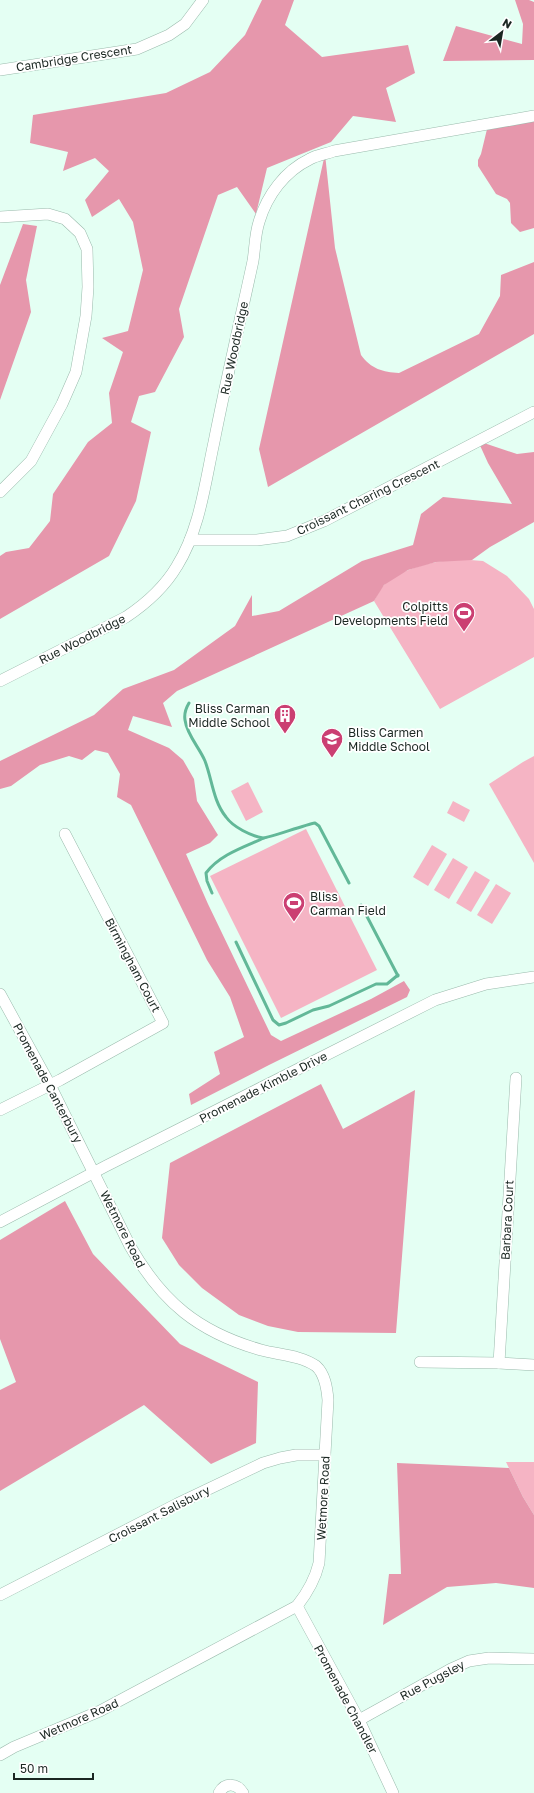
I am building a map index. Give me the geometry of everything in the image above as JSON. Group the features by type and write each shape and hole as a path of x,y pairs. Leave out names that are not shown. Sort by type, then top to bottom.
{"street":[{"name":"Cambridge Crescent","path":"0,70 137,49 168,35 185,24 203,0"},
{"name":"Rue Woodbridge","path":"0,681 126,617 142,606 161,589 178,566 190,540 203,498 253,261 259,223 266,203 276,187 290,171 310,158 334,151 534,116"},
{"path":"0,216 48,214 65,219 80,233 87,249 88,287 86,316 76,372 31,461 0,492"},
{"name":"Croissant Charing Crescent","path":"190,540 257,540 287,536 324,521 534,412"},
{"name":"Birmingham Court","path":"50,1085 163,1023 65,834"},
{"name":"Promenade Kimble Drive","path":"0,1222 435,1000 486,984 534,977"},
{"name":"Promenade Canterbury","path":"0,994 50,1085 94,1173"},
{"name":"Barbara Court","path":"499,1363 516,1078"},
{"path":"0,1110 50,1085"},
{"name":"Wetmore Road","path":"0,1755 14,1747 100,1711 297,1606 308,1592 315,1578 319,1563 328,1400 323,1377 318,1368 309,1362 296,1357 273,1354 213,1333 188,1316 166,1297 144,1271 94,1173"},
{"path":"420,1362 499,1363 534,1366"},
{"name":"Croissant Salisbury","path":"0,1595 177,1504 263,1463 296,1455 325,1455"},
{"name":"Promenade Chandler","path":"297,1606 359,1720 394,1793"},
{"name":"Rue Pugsley","path":"359,1720 451,1669 469,1661 489,1658 534,1659"},
{"path":"219,1793 223,1788 230,1785 238,1787 243,1793"}],"shaded area":[{"path":"262,0 294,0 285,25 322,57 408,45 415,73 386,88 396,122 353,116 331,142 267,168 256,214 237,187 218,195 179,309 184,337 155,392 139,396 131,422 151,432 136,501 109,556 0,619 0,556 6,552 29,548 50,521 53,494 88,442 112,423 109,393 123,352 102,338 128,331 143,270 133,222 119,199 92,217 85,200 109,171 95,158 63,171 68,152 30,143 33,115 166,93 210,72 245,35"},
{"path":"515,0 529,0 534,2 534,60 443,61 456,26 522,44 523,24"},
{"path":"534,116 534,228 520,232 511,223 510,203 507,199 496,194 478,166 478,160 481,154 488,125"},
{"path":"325,154 335,248 361,355 369,364 383,371 399,373 479,334 500,296 501,275 534,262 534,334 268,487 259,449"},
{"path":"23,224 37,226 26,280 31,312 0,400 0,285"},
{"path":"478,441 517,454 534,452 534,522 490,547 472,560 436,562 408,570 384,585 374,601 177,691 163,703 172,727 133,716 128,730 169,748 183,760 194,779 197,801 218,835 210,843 186,854 208,904 271,1035 281,1041 371,999 404,981 410,990 407,997 191,1105 189,1094 220,1074 214,1052 244,1037 230,997 207,960 131,805 117,797 120,774 108,753 95,750 82,760 69,756 40,765 11,786 0,789 0,761 94,715 123,689 174,670 235,626 252,595 252,616 279,611 362,561 413,545 421,514 443,497 512,504 488,463"},
{"name":"Colpitts Developments Field","path":"457,559 483,561 507,576 529,599 534,609 534,657 440,709 374,601 384,585 400,574 419,566"},
{"path":"534,756 534,863 489,784"},
{"path":"248,782 263,812 246,821 231,791"},
{"path":"453,801 470,810 464,822 447,813"},
{"name":"Bliss Carman Field","path":"306,829 377,970 281,1018 210,876"},
{"path":"432,845 447,854 428,886 413,877"},
{"path":"453,858 468,867 449,899 434,890"},
{"path":"475,871 490,880 471,912 456,903"},
{"path":"496,884 511,893 492,924 477,915"},
{"path":"321,1084 343,1129 415,1090 396,1333 298,1332 268,1326 239,1315 202,1288 179,1265 162,1238 170,1163"},
{"path":"65,1201 93,1254 180,1344 258,1382 256,1443 211,1464 144,1405 0,1491 0,1390 16,1382 0,1339 0,1240"},
{"path":"506,1462 534,1462 534,1515 523,1497"},
{"path":"397,1463 509,1468 523,1497 534,1515 534,1588 496,1583 447,1587 383,1625 389,1574 401,1574"}],"waterway":[{"path":"189,703 185,713 186,725 205,761 218,804 229,821 243,830 263,838 315,823 319,826 349,883"},
{"path":"212,893 207,881 206,873 211,867 232,852 264,838"},
{"path":"361,905 398,976"},
{"path":"236,942 273,1020 279,1025 313,1010 329,1006 376,984 387,984 398,975"}],"place":[{"name":"Colpitts Developments Field","path":"464,632"},
{"name":"Bliss Carman Middle School","path":"285,734"},
{"name":"Bliss Carmen Middle School","path":"332,758"},
{"name":"Bliss Carman Field","path":"294,922"}]}
